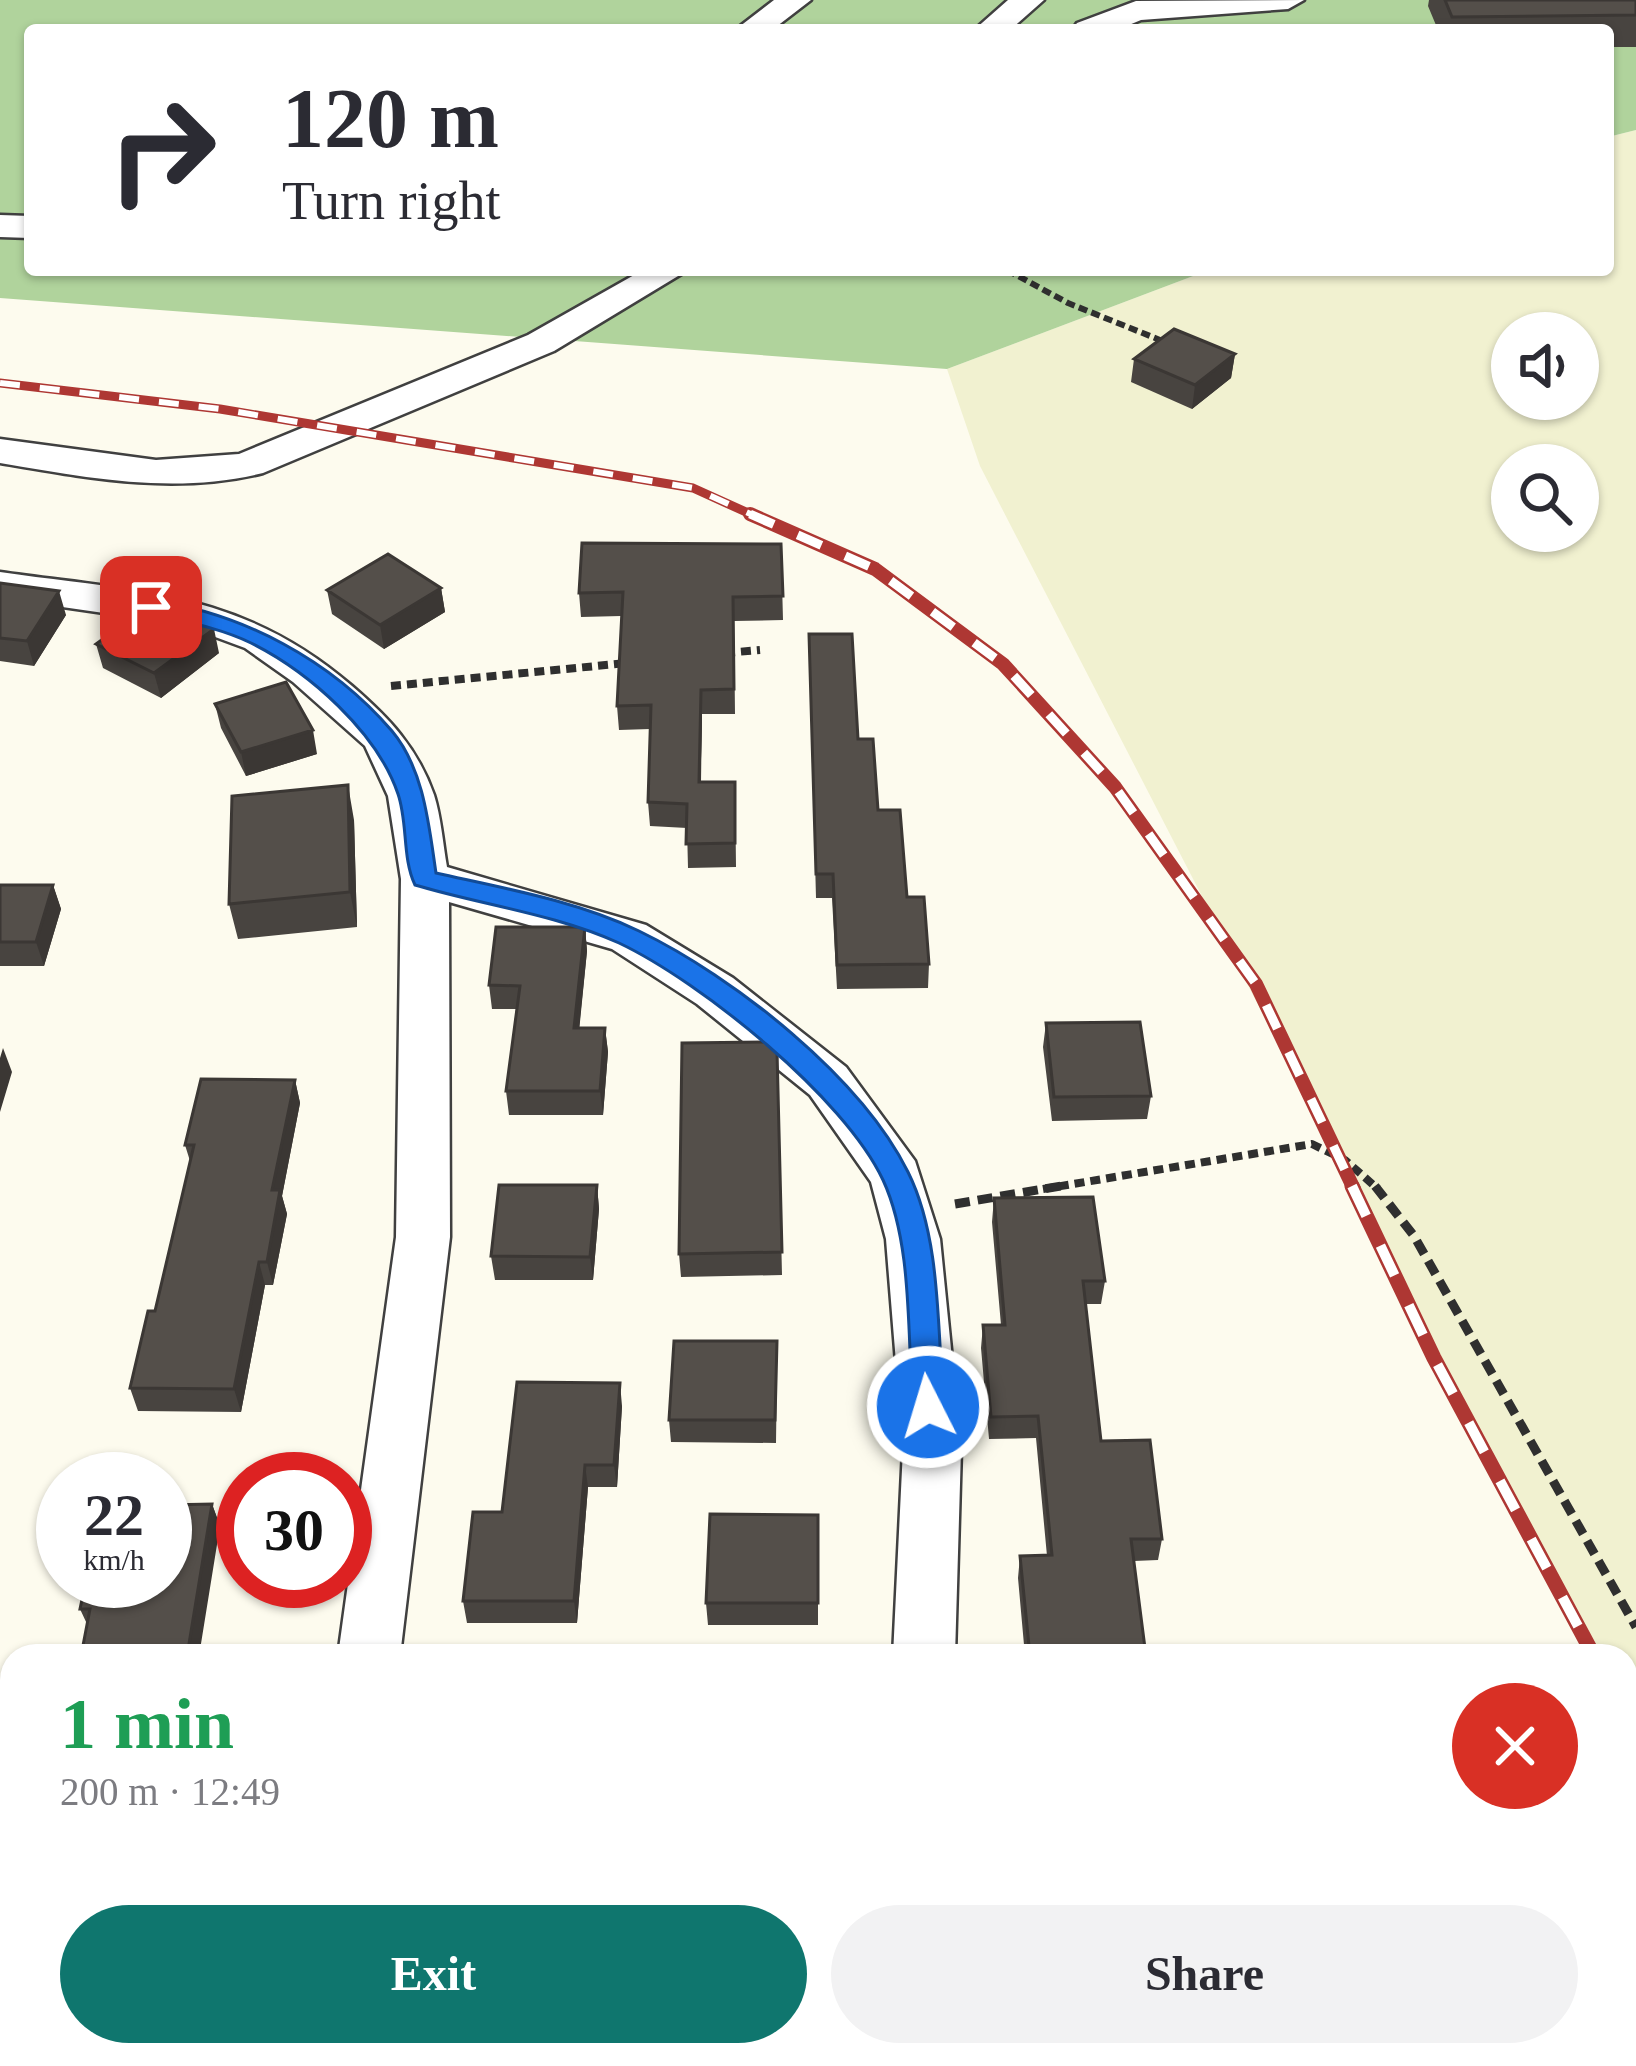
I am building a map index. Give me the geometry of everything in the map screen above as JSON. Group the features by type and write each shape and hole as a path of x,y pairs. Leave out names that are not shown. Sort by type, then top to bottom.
{"street":[{"path":"760,24 795,0"},
{"path":"998,24 1028,0"},
{"path":"1103,24 1136,11 1288,0"},
{"path":"0,451 171,473 208,474 249,464 541,343 659,276"},
{"path":"0,585 187,612 260,638 384,738 412,796 424,879 423,1237 371,1644"},
{"path":"424,879 533,905 629,937 715,991 827,1081 896,1176 906,1212 932,1449 924,1644"}],"path":[{"path":"1018,276 1068,303 1174,346"},
{"path":"712,655 760,650"},
{"path":"331,691 640,662"},
{"path":"906,1212 1312,1144 1336,1153 1370,1176 1414,1236 1636,1627"}],"green space":[{"path":"0,0 1636,0 1636,130 1614,136 1614,24 24,24 24,276 1193,276 947,369 0,298"},
{"path":"1636,130 1636,1644 1588,1644 980,466 947,369 1193,276 1614,276 1614,136"}],"building":[{"path":"1445,0 1636,0 1636,15 1452,17"},
{"path":"1174,329 1235,354 1195,385 1134,359"},
{"path":"582,543 781,544 783,596 733,597 734,689 701,690 699,782 735,782 735,843 686,844 687,804 648,802 651,705 617,706 623,592 579,593"},
{"path":"388,554 441,588 380,625 327,590"},
{"path":"0,583 59,591 27,641 0,638"},
{"path":"154,602 214,629 154,673 96,644"},
{"path":"809,634 852,634 858,739 873,739 878,810 900,810 907,897 924,897 929,964 837,965 833,874 816,874"},
{"path":"286,682 313,730 241,752 215,704"},
{"path":"348,785 350,892 229,904 232,796"},
{"path":"0,885 53,885 36,942 0,942"},
{"path":"496,927 585,927 574,1028 605,1028 600,1091 506,1091 520,986 489,985"},
{"path":"1140,1022 1151,1096 1054,1097 1046,1023"},
{"path":"766,1042 777,1051 782,1252 679,1254 682,1043"},
{"path":"201,1079 295,1080 272,1190 280,1190 267,1262 259,1262 234,1389 130,1388 148,1311 155,1311 194,1145 185,1145"},
{"path":"499,1185 597,1185 590,1257 491,1256"},
{"path":"1093,1197 1105,1281 1083,1281 1101,1441 1150,1440 1162,1539 1131,1539 1144,1644 1029,1644 1020,1556 1052,1555 1038,1416 991,1417 983,1325 1005,1325 994,1198"},
{"path":"674,1341 777,1341 775,1420 669,1420"},
{"path":"517,1382 620,1383 614,1465 585,1465 574,1601 463,1601 473,1512 502,1512"},
{"path":"192,1504 212,1504 189,1644 83,1644 90,1609 80,1609 192,1608"},
{"path":"710,1514 818,1515 818,1603 706,1603"}],"railway":[{"path":"0,383 220,409 693,488 757,517"},
{"path":"750,514 875,569 1003,664 1115,787 1256,984 1354,1189"},
{"path":"1352,1186 1434,1358 1588,1644"}],"route":[{"path":"151,607 187,612 260,638 309,672 384,738 412,796 424,879 533,905 629,937 715,991 827,1081 896,1176 913,1239 928,1407"}]}
